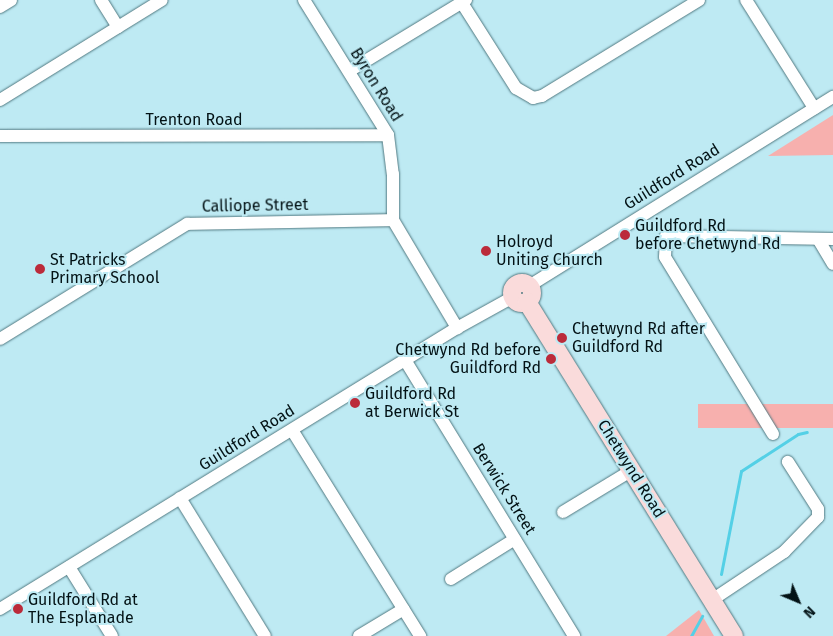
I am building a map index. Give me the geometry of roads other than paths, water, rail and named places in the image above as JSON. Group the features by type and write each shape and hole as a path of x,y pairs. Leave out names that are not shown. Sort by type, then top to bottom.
{"street":[{"path":"0,7 11,0"},
{"path":"101,0 118,27"},
{"path":"0,100 162,0"},
{"name":"Byron Road","path":"304,0 388,135 393,174 393,220 457,328"},
{"path":"349,71 464,1 516,88 533,98 542,96 699,0"},
{"path":"746,0 814,108"},
{"name":"Guildford Road","path":"0,609 457,328 523,295 674,194 833,97"},
{"name":"Trenton Road","path":"0,136 388,135"},
{"name":"Calliope Street","path":"0,339 187,224 393,220"},
{"path":"773,434 665,257 666,236 833,239"},
{"path":"818,239 833,264"},
{"name":"Chetwynd Road","path":"523,295 734,636"},
{"name":"Berwick Street","path":"405,360 574,636"},
{"path":"292,430 420,636"},
{"path":"712,600 784,552 818,517 818,509 788,462"},
{"path":"563,512 632,470"},
{"path":"180,498 265,636"},
{"path":"451,579 515,539"},
{"path":"69,567 112,636"},
{"path":"359,636 404,609"}],"waterway":[{"path":"721,574 741,471 798,434 807,432"},
{"path":"691,636 702,616"}],"place":[{"name":"Guildford Rd before Chetwynd Rd","path":"625,235"},
{"name":"Holroyd Uniting Church","path":"486,251"},
{"name":"St Patricks Primary School","path":"40,269"},
{"name":"Chetwynd Rd after Guildford Rd","path":"562,338"},
{"name":"Chetwynd Rd before Guildford Rd","path":"551,359"},
{"name":"Guildford Rd at Berwick St","path":"355,403"},
{"name":"Guildford Rd at The Esplanade","path":"18,609"}]}
